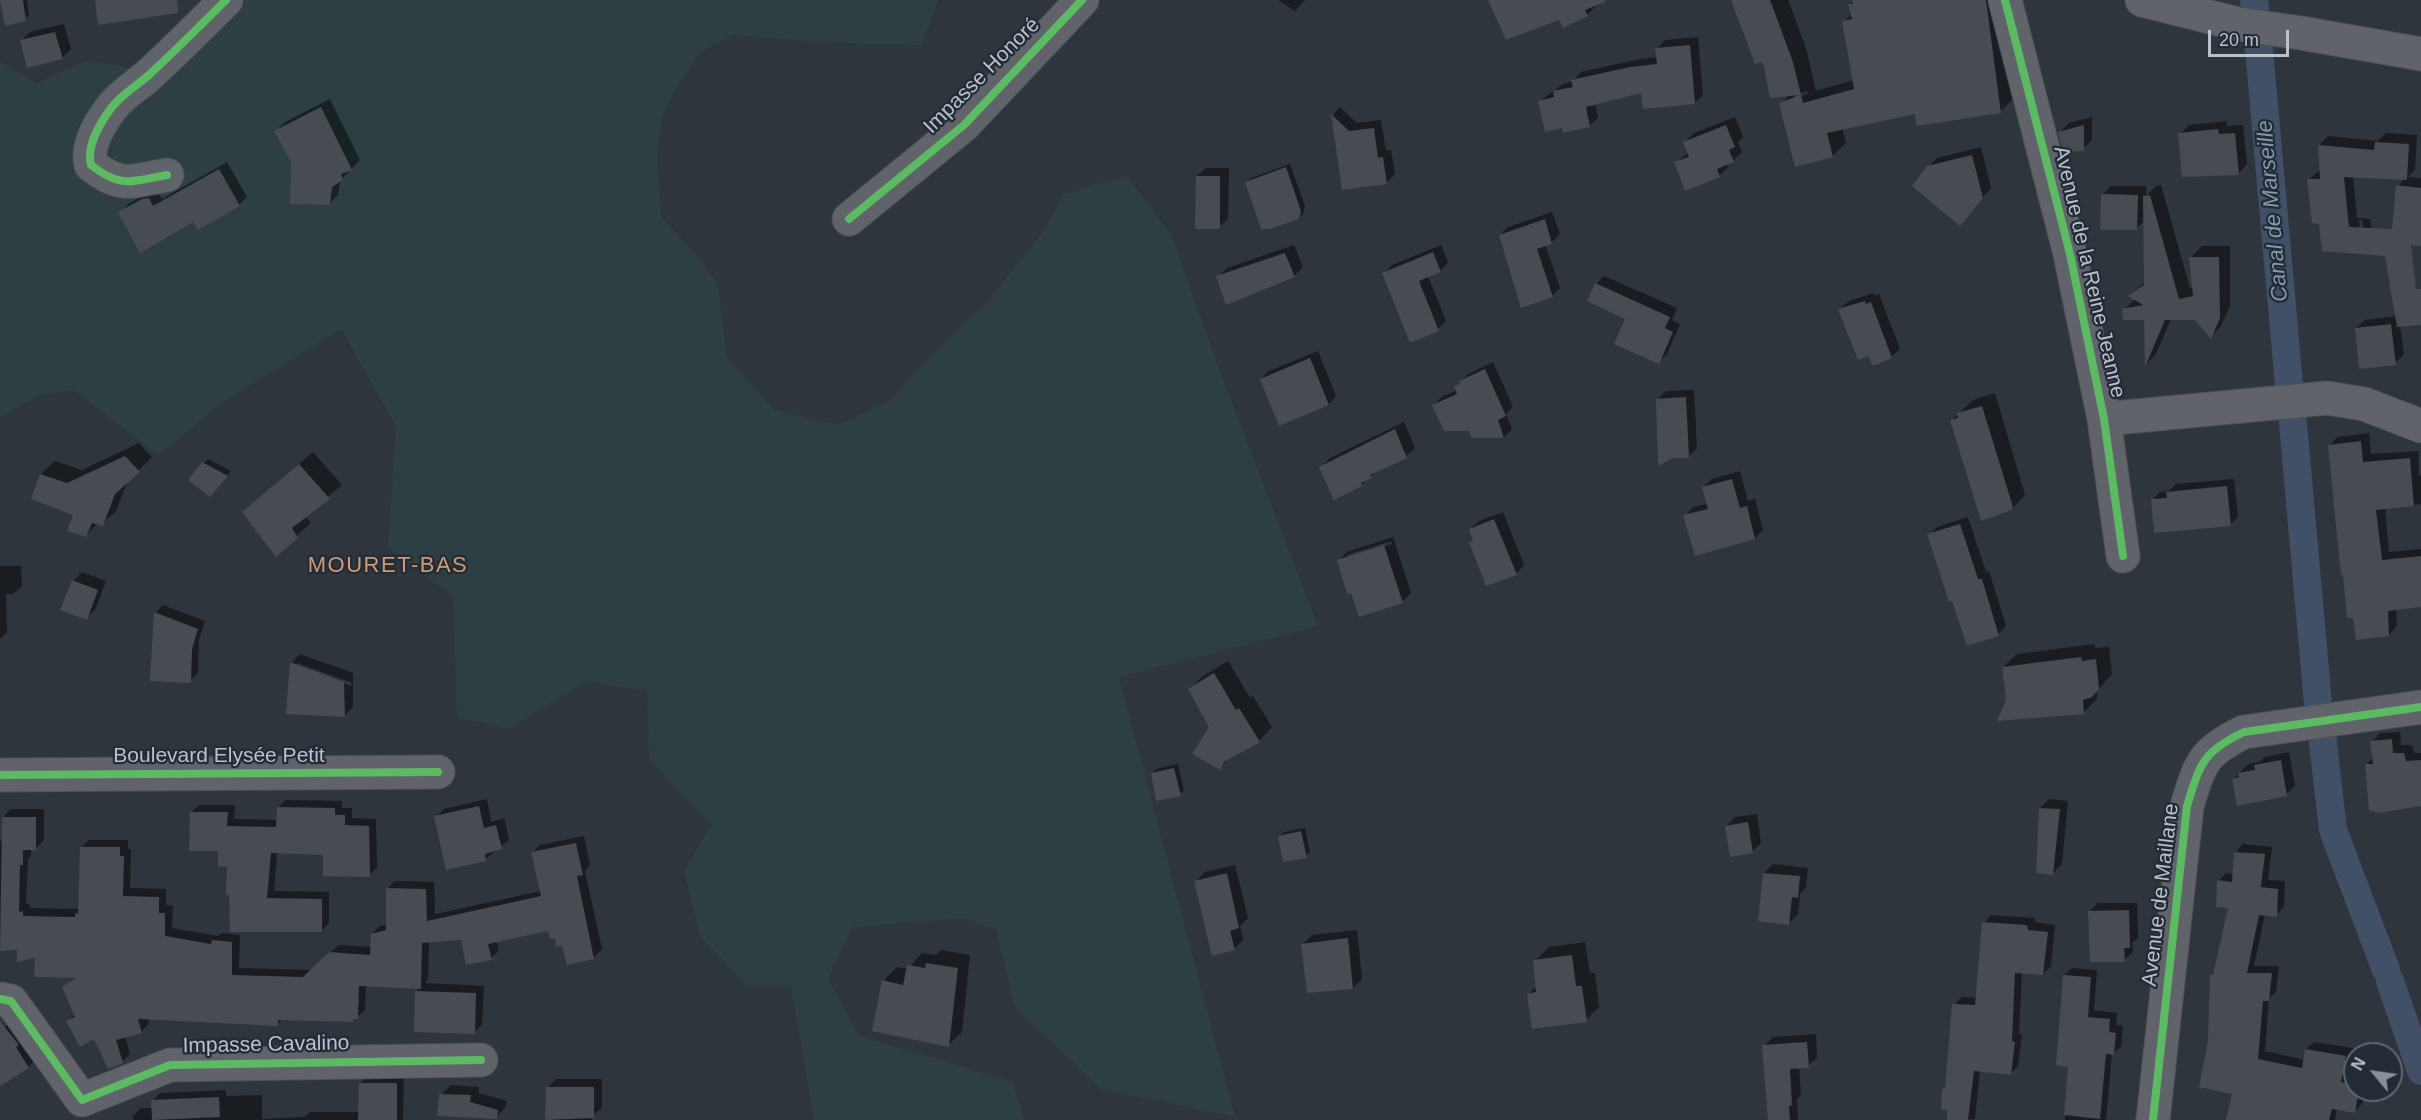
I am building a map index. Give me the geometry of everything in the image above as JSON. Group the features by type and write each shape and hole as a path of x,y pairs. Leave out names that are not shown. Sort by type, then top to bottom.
{"street":[{"path":"166,175 127,182 114,181 91,165 89,158 92,142 101,122 114,105 149,75 226,0"},
{"name":"Impasse Honoré","path":"849,219 964,125 1082,0"},
{"name":"Avenue de la Reine Jeanne","path":"2006,0 2070,254 2104,419 2123,556"},
{"path":"2142,0 2238,24 2421,54"},
{"path":"2104,419 2327,398 2364,404 2421,426"},
{"name":"Avenue de Maillane","path":"2153,1120 2187,806 2199,768 2219,744 2244,732 2421,707"},
{"name":"Boulevard Elysée Petit","path":"0,775 438,772"},
{"name":"Impasse Cavalino","path":"0,999 11,1001 86,1110 170,1065 481,1060"}],"shaded area":[{"path":"202,0 938,0 922,45 836,43 732,35 700,52 675,90 663,115 657,153 661,217 695,253 718,284 727,358 775,410 838,425 890,400 928,358 988,301 1045,229 1063,195 1126,175 1171,235 1218,366 1318,626 1119,677 1235,1117 1101,1089 1015,1008 996,929 962,918 853,927 828,978 859,1036 1013,1082 1024,1120 814,1120 791,986 746,985 700,936 684,871 711,825 649,760 647,691 587,681 508,729 457,717 453,596 388,548 396,426 341,329 226,400 158,455 74,390 40,395 0,417 0,62 37,83 87,61 130,68"}],"building":[{"path":"0,0 23,0 26,21 5,26"},
{"path":"95,0 177,0 178,13 98,25"},
{"path":"1488,0 1605,0 1605,2 1585,10 1588,16 1563,28 1559,20 1506,40"},
{"path":"1731,0 1770,0 1793,62 1803,103 1854,89 1842,21 1852,19 1848,4 1853,4 1852,0 1986,0 2001,113 1916,126 1915,114 1827,133 1833,157 1795,167 1779,103 1800,95 1770,98 1763,62 1755,64"},
{"path":"55,32 63,59 27,68 20,40"},
{"path":"1690,45 1695,104 1643,109 1641,93 1586,107 1590,127 1563,133 1562,128 1545,132 1538,101 1554,97 1553,91 1573,87 1571,80 1630,67 1657,64 1655,48"},
{"path":"321,107 352,170 341,174 343,180 332,187 330,205 290,204 291,162 274,131"},
{"path":"1331,114 1349,131 1374,128 1378,158 1383,157 1387,184 1342,190"},
{"path":"1726,125 1735,147 1729,150 1734,162 1717,169 1720,177 1685,191 1674,162 1689,157 1683,142"},
{"path":"2084,125 2084,151 2063,152 2058,132"},
{"path":"2218,129 2219,134 2235,133 2239,175 2182,177 2178,133"},
{"path":"2375,142 2409,144 2407,180 2344,177 2349,227 2392,229 2396,185 2421,188 2421,246 2411,245 2416,289 2421,289 2421,325 2397,327 2385,256 2322,251 2319,224 2312,223 2307,179 2320,179 2318,145 2374,150"},
{"path":"1972,155 1983,198 1960,226 1912,186 1927,166"},
{"path":"1286,167 1301,211 1299,219 1270,229 1261,229 1245,182"},
{"path":"219,169 240,206 198,230 193,222 140,253 118,212 142,199 149,198 153,206"},
{"path":"1196,176 1220,176 1220,229 1195,229"},
{"path":"2101,194 2138,195 2137,230 2100,230"},
{"path":"2150,195 2179,299 2193,296 2189,257 2219,257 2220,318 2211,339 2195,320 2165,320 2145,367 2144,320 2123,320 2122,309 2143,305 2128,296 2144,285 2143,196"},
{"path":"1545,219 1552,244 1537,249 1553,297 1521,308 1499,235"},
{"path":"1433,252 1441,272 1419,281 1439,331 1410,343 1382,273"},
{"path":"1285,253 1295,277 1226,305 1216,276"},
{"path":"1595,283 1670,317 1665,328 1673,332 1659,364 1614,344 1625,319 1587,301"},
{"path":"1865,301 1866,304 1871,302 1892,358 1873,366 1868,356 1858,360 1838,309"},
{"path":"2391,324 2396,365 2359,369 2355,328"},
{"path":"1310,358 1329,405 1279,426 1260,379"},
{"path":"1485,369 1506,416 1498,420 1504,438 1472,438 1469,431 1444,431 1432,405 1457,394 1454,386 1460,384 1459,381"},
{"path":"1686,397 1689,458 1673,458 1658,466 1656,399"},
{"path":"1982,406 2013,507 2012,510 1981,521 1950,420 1958,418 1957,413"},
{"path":"1395,429 1407,458 1370,475 1372,478 1361,483 1362,486 1334,500 1319,467"},
{"path":"2361,441 2363,462 2410,458 2414,506 2376,510 2382,560 2421,556 2421,607 2388,611 2389,636 2356,640 2353,618 2347,618 2328,445"},
{"path":"125,456 140,472 115,494 103,526 92,523 86,537 67,531 73,515 31,499 40,474 67,483"},
{"path":"202,462 228,476 210,497 188,480"},
{"path":"299,464 330,499 292,528 298,538 276,557 242,512"},
{"path":"1732,479 1740,508 1747,506 1755,539 1695,556 1683,515 1708,509 1702,487"},
{"path":"2227,486 2231,526 2154,533 2151,499 2167,498 2166,492"},
{"path":"1494,519 1517,575 1486,586 1469,542 1473,541 1469,529"},
{"path":"1960,524 1978,579 1982,579 1999,636 1967,646 1952,601 1949,602 1927,534"},
{"path":"1384,545 1403,603 1359,617 1351,593 1347,594 1337,560"},
{"path":"72,580 98,590 87,620 60,610"},
{"path":"154,612 198,629 192,649 191,683 150,681"},
{"path":"2081,657 2082,661 2096,659 2099,689 2092,697 2083,700 2084,714 1997,721 2006,700 2002,667"},
{"path":"290,662 344,682 345,717 286,714"},
{"path":"1214,673 1236,710 1239,708 1260,742 1224,762 1220,770 1192,754 1209,727 1188,689"},
{"path":"2392,739 2393,753 2404,753 2406,761 2421,760 2421,806 2378,813 2369,810 2365,764 2373,764 2370,741"},
{"path":"2281,760 2287,796 2237,806 2232,779 2239,777 2238,773 2255,770 2254,765"},
{"path":"1174,768 1181,796 1156,801 1151,773"},
{"path":"479,806 484,828 496,825 502,849 485,854 486,861 446,870 434,816"},
{"path":"277,807 335,808 335,815 345,815 345,825 369,826 370,877 323,876 323,855 271,853 267,898 322,899 322,932 230,932 229,895 226,895 227,867 218,866 218,851 189,851 190,812 228,812 227,826 276,827"},
{"path":"2039,808 2060,809 2053,875 2036,873"},
{"path":"2,817 36,817 36,850 23,850 23,865 20,865 19,912 23,911 23,916 75,917 75,913 78,914 80,847 120,847 120,856 124,856 123,896 159,897 159,913 165,913 165,936 211,944 212,940 232,942 232,975 303,977 329,952 370,955 371,934 386,930 386,888 426,889 427,921 541,896 531,852 576,843 583,875 577,876 594,959 567,965 562,946 556,947 555,938 550,939 548,931 488,944 492,960 466,965 461,940 422,943 421,989 359,986 358,1019 353,1019 353,1022 278,1020 278,1026 138,1019 142,1033 116,1040 123,1063 108,1069 94,1039 80,1047 66,1021 75,1017 62,987 75,978 34,977 35,958 17,962 17,950 0,951"},
{"path":"1748,822 1753,853 1730,857 1725,826"},
{"path":"1301,831 1307,858 1283,862 1278,836"},
{"path":"2234,852 2265,854 2261,887 2278,889 2277,917 2259,915 2247,973 2272,973 2269,1001 2263,1001 2258,1059 2302,1068 2305,1049 2343,1055 2341,1082 2343,1082 2343,1102 2357,1102 2355,1113 2332,1109 2329,1120 2226,1120 2232,1094 2199,1087 2208,1041 2210,975 2213,975 2228,908 2216,907 2217,880 2232,882"},
{"path":"1227,873 1239,928 1230,931 1235,950 1212,956 1194,881"},
{"path":"1763,873 1800,876 1798,898 1792,897 1789,925 1758,921"},
{"path":"2129,910 2130,948 2124,948 2125,962 2090,962 2088,911"},
{"path":"1982,922 2027,925 2028,930 2048,932 2043,975 2015,973 2012,1041 2015,1042 2011,1075 1974,1071 1968,1120 1947,1120 1947,1110 1941,1110 1952,1004 1975,1005"},
{"path":"1348,938 1353,989 1307,993 1301,944"},
{"path":"1572,955 1576,986 1582,986 1587,1022 1532,1029 1527,994 1536,992 1533,960"},
{"path":"926,963 958,968 949,1047 872,1031 882,980 903,985 907,965 925,968"},
{"path":"2063,975 2091,977 2088,1017 2110,1019 2109,1032 2116,1033 2114,1055 2106,1054 2100,1119 2064,1115 2068,1067 2056,1065"},
{"path":"415,991 476,993 475,1034 414,1032"},
{"path":"0,1021 19,1045 16,1047 29,1068 0,1086"},
{"path":"1807,1042 1809,1068 1790,1069 1792,1105 1789,1106 1790,1120 1768,1120 1762,1045"},
{"path":"359,1083 397,1083 397,1120 358,1120"},
{"path":"546,1087 594,1087 594,1118 545,1120"},
{"path":"439,1094 471,1095 470,1102 498,1110 497,1119 437,1116"},
{"path":"219,1097 220,1117 152,1120 151,1100"}],"waterway":[{"name":"Canal de Marseille","path":"2254,0 2255,8"},
{"name":"Canal de Marseille","path":"2258,38 2289,385"},
{"name":"Canal de Marseille","path":"2292,412 2319,715"},
{"name":"Canal de Marseille","path":"2321,726 2333,830 2386,970"},
{"name":"Canal de Marseille","path":"2390,981 2421,1071"}],"cycle path":[{"path":"167,175 135,181 111,178 91,165 92,142 103,120 116,102 150,74 226,0"},
{"path":"849,219 964,125 1082,0"},
{"path":"2005,0 2070,254 2104,419 2123,556"},
{"path":"2153,1120 2187,806 2195,780 2205,761 2219,746 2244,732 2421,707"},
{"path":"0,775 438,772"},
{"path":"0,999 11,1001 82,1100 170,1065 481,1060"}],"district":[{"name":"MOURET-BAS","path":"388,566"}]}
